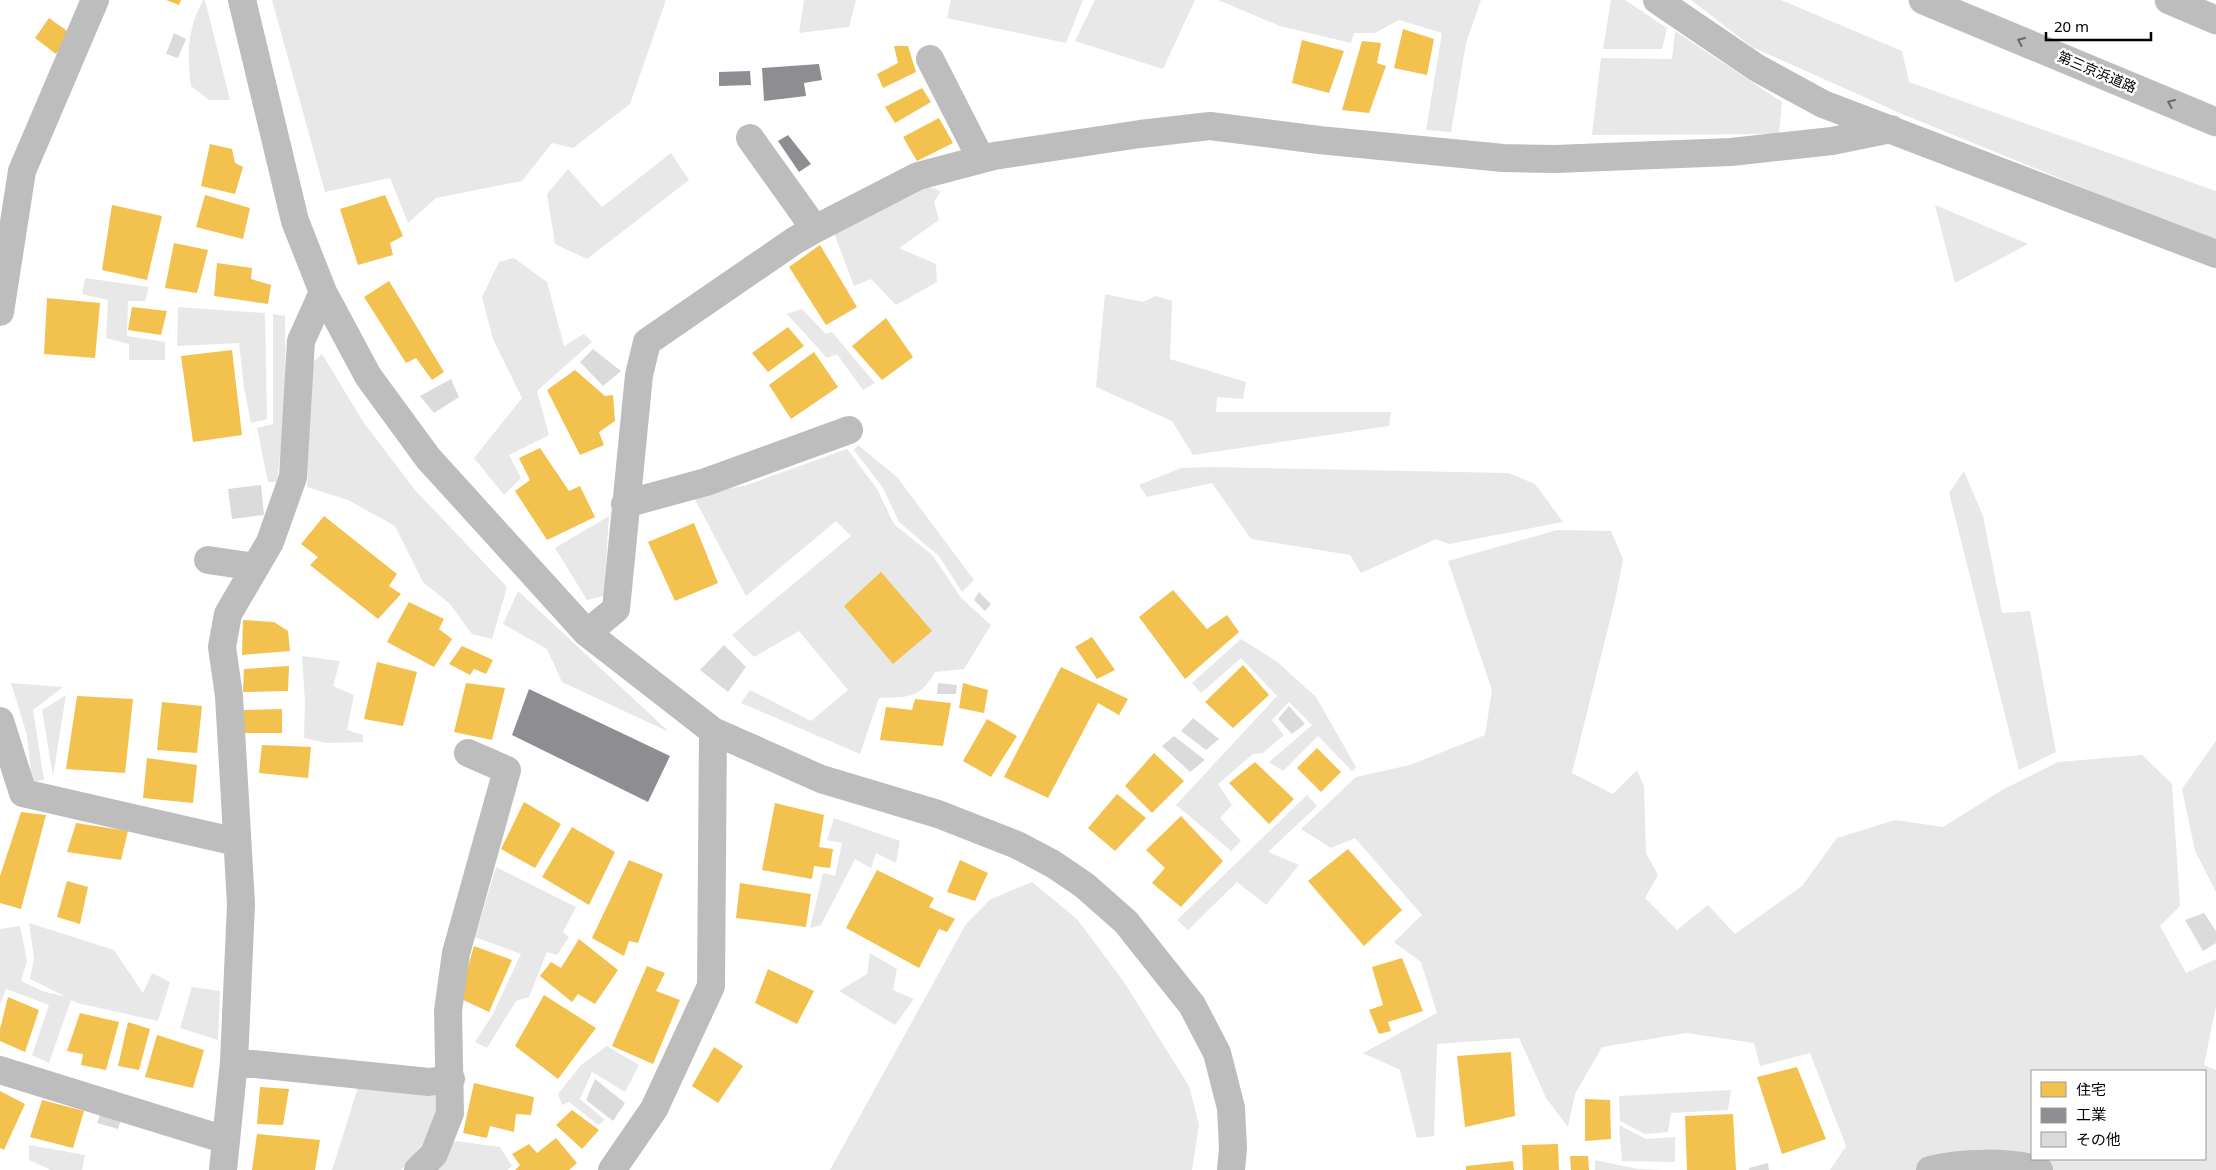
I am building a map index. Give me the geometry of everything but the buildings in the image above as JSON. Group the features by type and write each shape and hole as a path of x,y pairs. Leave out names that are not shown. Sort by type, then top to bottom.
{"main road":[{"path":"0,312 22,171 95,0"},
{"path":"242,0 295,221 322,292 368,376 428,458 587,633 713,731 820,779 938,814 1017,845 1053,864 1084,885 1126,922 1192,1005 1217,1053 1231,1108 1233,1148 1231,1170"},
{"path":"1657,0 1765,73 1822,104 2216,254"},
{"name":"第三京浜道路","path":"1923,0 2216,122"},
{"path":"2169,0 2216,20"},
{"path":"930,59 981,159"},
{"path":"587,633 616,609 639,375 647,342 794,241 918,176 981,159 1140,134 1210,126 1319,140 1493,157 1555,160 1731,152 1832,141 1891,129"},
{"path":"750,138 816,229"},
{"path":"223,1170 234,1062 241,904 229,696 222,647 228,614 270,542 293,477 301,341 322,292"},
{"path":"625,504 706,482 850,430"},
{"path":"208,560 256,567"},
{"path":"0,721 23,794 237,842"},
{"path":"612,1170 654,1109 711,986 713,731"},
{"path":"418,1170 434,1154 450,1113 451,1079 448,1011 456,953 507,770 468,753"},
{"path":"234,1062 429,1082 451,1079"},
{"path":"0,1070 226,1140"},
{"path":"1930,1170 1946,1166 2019,1164 2039,1170"}],"shaded area":[{"path":"203,0 205,0 230,100 209,100 191,86 189,53 191,32"},
{"path":"272,0 666,0 630,104 573,148 552,143 522,181 436,198 408,223 390,178 325,192"},
{"path":"804,0 856,0 849,27 799,33"},
{"path":"951,0 1083,0 1066,43 947,18"},
{"path":"1095,0 1195,0 1163,69 1075,41"},
{"path":"1218,0 1481,0 1466,43 1451,132 1426,130 1442,33 1399,20 1375,33 1354,33 1351,43 1280,26"},
{"path":"1611,0 1625,0 1667,28 1662,49 1603,49"},
{"path":"1691,0 1781,0 1902,51 1909,82 2216,191 2216,242 1902,114 1752,47"},
{"path":"1675,31 1782,102 1779,134 1592,135 1601,58 1672,59"},
{"path":"671,153 689,180 587,259 555,244 547,194 568,169 602,207"},
{"path":"926,186 941,191 934,202 939,220 899,248 936,264 937,282 896,305 871,279 854,286 834,233"},
{"path":"1935,205 2028,244 1955,283"},
{"path":"514,258 547,282 564,346 584,334 592,342 537,391 549,435 509,455 521,478 504,495 474,458 522,398 493,339 482,297 499,262"},
{"path":"85,278 149,287 145,301 128,301 127,336 165,342 165,360 129,360 129,344 106,338 108,300 82,294"},
{"path":"1105,294 1143,302 1156,296 1172,301 1170,359 1246,382 1243,399 1217,397 1216,412 1391,412 1389,426 1193,455 1172,421 1096,387"},
{"path":"178,307 265,313 267,419 251,423 244,388 239,343 177,346"},
{"path":"802,309 826,334 832,332 875,383 863,390 837,354 827,358 787,314"},
{"path":"273,314 285,316 286,403 277,482 268,482 257,428 273,424"},
{"path":"322,354 364,423 415,490 507,587 492,639 472,634 450,604 423,582 395,526 348,500 307,487 312,363"},
{"path":"858,445 897,477 974,580 962,592 939,556 899,522 883,488 854,450"},
{"path":"847,449 877,489 894,524 933,556 961,598 991,625 964,669 935,672 924,687 912,695 879,698 860,754 741,703 750,690 811,721 848,690 799,631 754,657 732,635 851,536 836,521 746,596 693,496 747,485"},
{"path":"1181,468 1508,473 1535,484 1563,522 1449,544 1436,539 1361,573 1350,555 1251,539 1212,483 1147,497 1139,485"},
{"path":"1964,471 1983,516 2002,613 2030,611 2056,752 2019,770 1949,493"},
{"path":"609,516 604,596 587,600 555,548"},
{"path":"1557,530 1611,531 1623,559 1616,596 1572,773 1613,794 1637,770 1644,786 1646,853 1658,875 1645,898 1677,930 1708,905 1735,934 1802,886 1837,838 1895,820 1943,827 2002,790 2058,762 2142,755 2172,784 2180,906 2160,926 2186,973 2216,959 2216,1006 2204,1065 2216,1070 2216,1170 1830,1170 1846,1146 1810,1053 1760,1066 1754,1043 1686,1033 1602,1047 1575,1094 1568,1127 1546,1098 1519,1038 1437,1044 1434,1136 1417,1138 1400,1070 1363,1053 1437,1013 1421,962 1394,942 1422,915 1355,838 1331,848 1301,829 1356,777 1410,765 1485,735 1492,690 1448,561"},
{"path":"518,591 669,732 562,682 547,649 503,624"},
{"path":"1241,639 1276,661 1316,697 1356,767 1352,771 1318,736 1283,771 1269,762 1312,725 1289,702 1272,720 1284,735 1263,753 1253,754 1218,784 1232,805 1220,818 1241,841 1231,851 1176,805 1277,696 1241,658 1201,693 1192,683"},
{"path":"302,656 340,661 333,686 354,695 347,730 363,735 363,742 327,743 304,738 305,702"},
{"path":"11,683 63,687 33,710 44,780 32,782 27,735"},
{"path":"66,695 53,776 42,710"},
{"path":"2216,741 2216,892 2195,851 2182,789"},
{"path":"1307,795 1317,806 1268,852 1299,865 1266,905 1237,882 1188,930 1177,920"},
{"path":"834,818 900,841 896,863 876,853 871,868 855,859 821,925 810,928 823,873 835,876 842,843 827,840"},
{"path":"496,867 576,907 563,932 569,937 557,955 547,952 529,997 516,1001 487,1048 475,1042 493,1014 521,954 475,937"},
{"path":"1032,882 1077,919 1124,982 1189,1086 1199,1125 1192,1170 830,1170 966,924 991,899"},
{"path":"29,923 114,950 143,993 152,973 170,982 158,1021 77,1003 71,1000 49,1063 32,1055 49,1005 6,989 0,1005 0,929 20,926 27,961 21,981 42,991 66,997 30,979 34,958"},
{"path":"870,953 897,969 893,990 914,999 895,1025 839,991 867,974"},
{"path":"192,987 220,991 218,1040 180,1028"},
{"path":"607,1046 639,1065 625,1092 592,1072 580,1099 605,1120 598,1125 569,1102 562,1105 558,1094 581,1065"},
{"path":"359,1084 433,1089 439,1110 433,1132 401,1170 332,1170"},
{"path":"1731,1090 1728,1110 1671,1113 1668,1132 1645,1134 1620,1121 1619,1096"},
{"path":"1619,1125 1646,1139 1675,1137 1675,1162 1622,1161"},
{"path":"455,1141 500,1147 512,1166 507,1170 430,1170"},
{"path":"29,1145 85,1155 82,1170 51,1170 29,1160"},
{"path":"1595,1160 1638,1169 1662,1170 1595,1170"}]}
